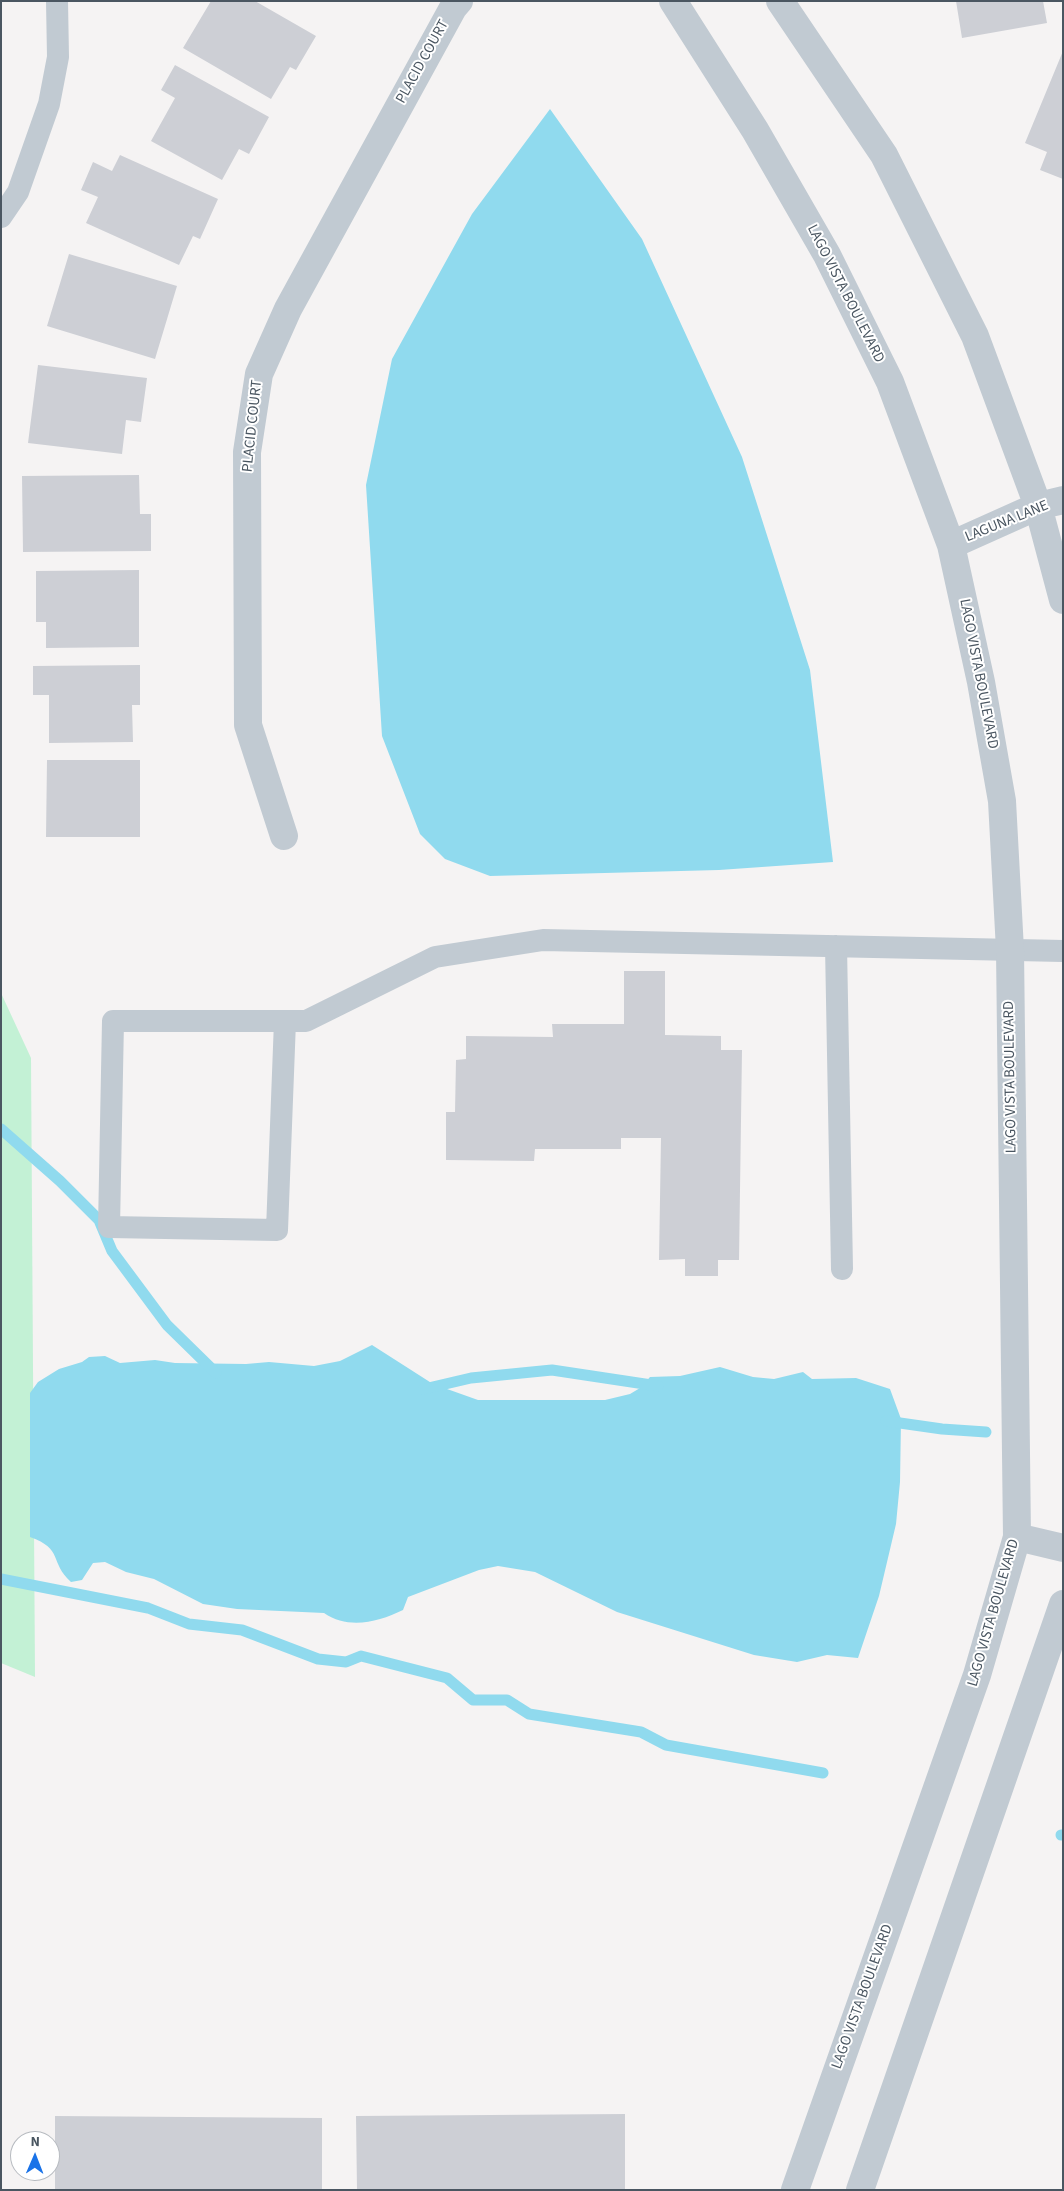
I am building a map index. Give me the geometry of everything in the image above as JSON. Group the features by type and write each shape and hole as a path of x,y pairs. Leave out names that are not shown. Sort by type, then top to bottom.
{"street":[{"name":"PLACID COURT","path":"284,836 248,725 248,452 259,374 288,309 448,16 459,1"},
{"name":"LAGO VISTA BOULEVARD","path":"673,1 755,130 827,255 890,382 951,545 982,682 1002,801 1010,950 1017,1537 977,1675 795,2190"},
{"path":"780,1 884,155 975,336 1050,503 1063,600"},
{"name":"LAGUNA LANE","path":"951,545 1050,503"},
{"path":"1017,1537 1063,1548"},
{"path":"860,2190 1063,1604"}],"lane":[{"path":"1,217 18,192 49,104 58,57 57,1"},
{"path":"285,1021 277,1230 109,1227 113,1021 285,1021 306,1021 435,957 543,940 1063,950"},
{"path":"836,946 842,1269"}],"green space":[{"path":"1,993 31,1058 35,1677 1,1663"}],"water":[{"path":"550,109 642,239 742,457 810,670 833,862 719,870 490,876 445,859 420,834 382,736 366,485 392,359 472,214"},
{"path":"372,1345 433,1384 478,1400 605,1400 630,1394 640,1388 650,1377 680,1376 720,1367 753,1377 774,1379 803,1372 812,1379 856,1378 890,1389 901,1419 900,1482 896,1524 879,1596 858,1658 827,1655 797,1662 754,1655 617,1612 535,1572 498,1566 479,1570 408,1597 403,1610 374,1621 353,1623 324,1613 237,1609 203,1604 154,1579 126,1572 105,1562 93,1563 82,1580 71,1582 64,1575 48,1546 30,1537 30,1393 38,1382 59,1369 82,1362 89,1357 105,1356 120,1363 155,1360 175,1363 246,1364 269,1362 314,1366 340,1361"}],"building":[{"path":"211,1 255,1 316,36 296,70 290,67 271,99 183,48"},
{"path":"956,1 1043,1 1047,23 962,38"},
{"path":"1063,51 1063,179 1040,170 1047,152 1025,143"},
{"path":"175,65 269,117 249,154 239,149 222,180 151,141 175,98 161,90"},
{"path":"120,155 218,199 200,239 193,236 179,265 86,223 98,197 81,190 93,162 112,171"},
{"path":"69,254 177,286 155,359 47,326"},
{"path":"38,365 147,378 141,422 126,420 122,454 28,443"},
{"path":"139,475 140,514 151,514 151,551 23,552 22,476"},
{"path":"139,570 139,647 46,648 46,622 36,622 36,571"},
{"path":"140,665 140,705 132,705 133,742 49,743 49,695 33,695 33,666"},
{"path":"47,760 140,760 140,837 46,837"},
{"path":"624,971 665,971 665,1035 721,1036 721,1050 742,1050 739,1260 718,1260 718,1276 685,1276 685,1259 659,1260 661,1138 621,1138 621,1149 535,1149 534,1161 446,1160 446,1112 455,1112 456,1060 466,1059 466,1036 553,1037 552,1024 624,1024"},
{"path":"625,2114 625,2190 357,2190 356,2116"},
{"path":"55,2116 322,2118 322,2190 55,2190 55,2181 60,2181 60,2131 55,2131"}],"waterway":[{"path":"1,1129 60,1181 99,1220 112,1251 167,1325 216,1373"},
{"path":"424,1389 471,1378 552,1370 658,1386"},
{"path":"886,1421 942,1429 986,1432"},
{"path":"1,1579 148,1608 189,1624 242,1630 318,1659 346,1662 361,1656 447,1678 473,1700 507,1700 529,1714 641,1732 666,1745 823,1773"}]}
